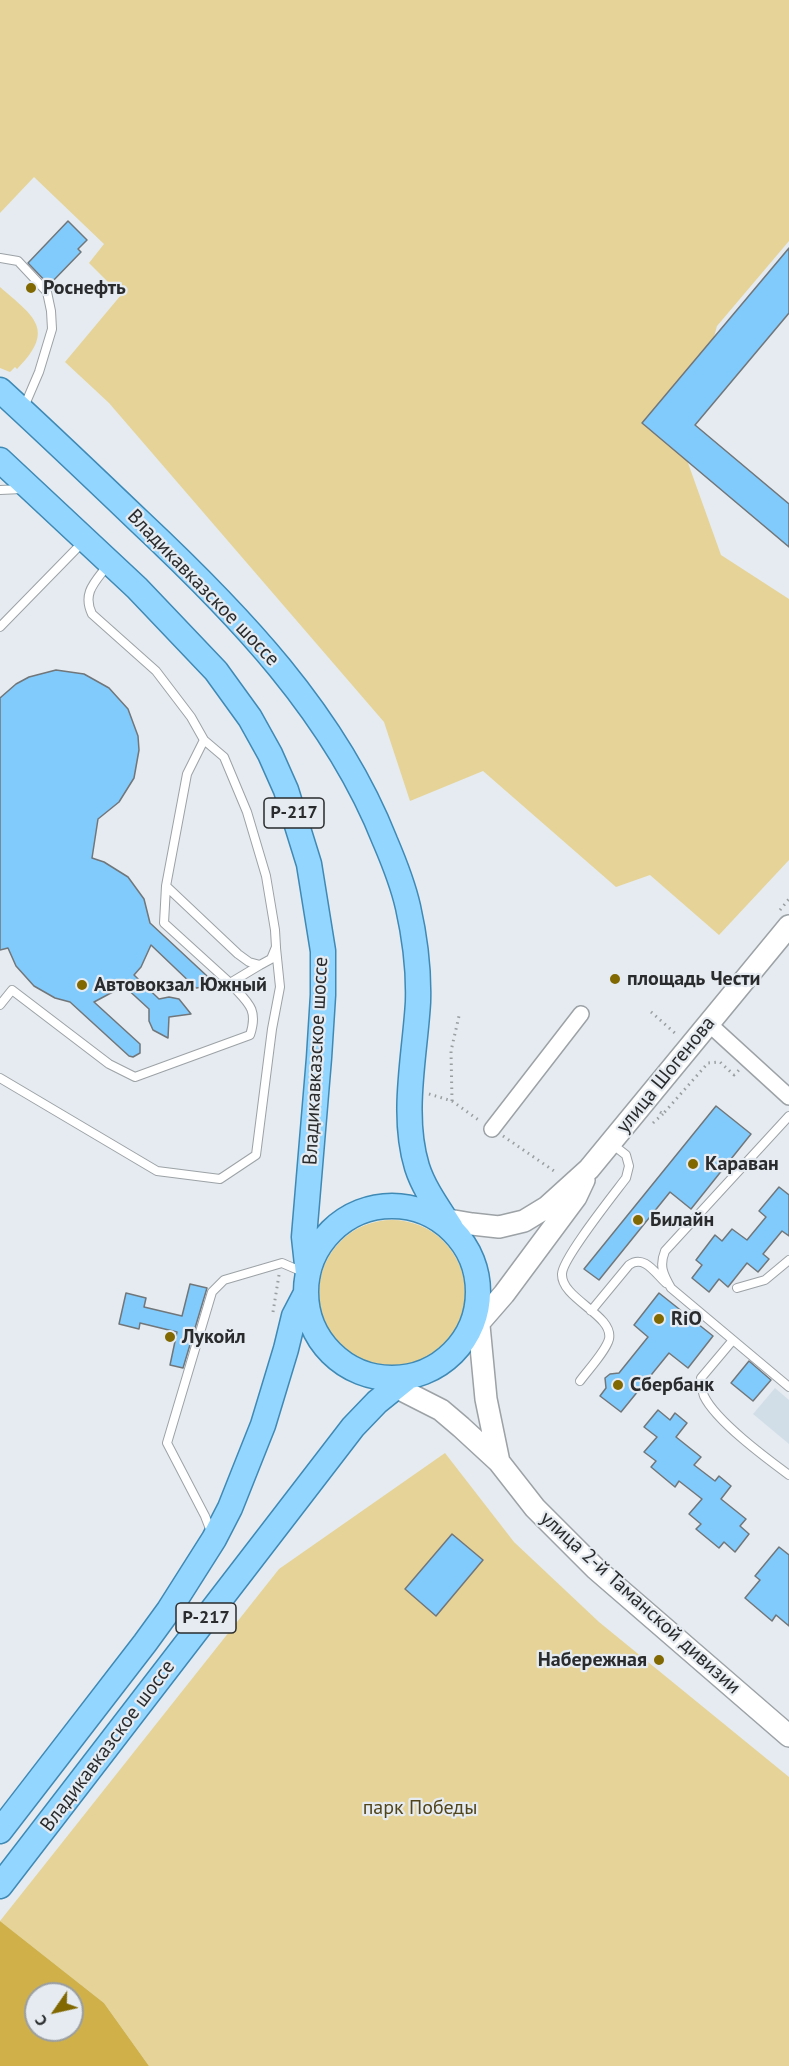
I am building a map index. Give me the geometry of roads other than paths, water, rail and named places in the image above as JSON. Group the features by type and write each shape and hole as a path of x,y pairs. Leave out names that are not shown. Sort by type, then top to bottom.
{"main road":[{"name":"Владикавказское шоссе","path":"9,400 188,567 254,638 316,715 348,763 375,815 402,887 415,943 418,999 411,1092 412,1145 420,1175 444,1222"},
{"name":"Владикавказское шоссе","path":"0,460 110,562 190,643 240,702 262,738 278,771 295,816 309,864 321,931 323,994 304,1237 307,1283 294,1316 263,1425 230,1508 214,1539 169,1610 0,1831"},
{"name":"улица Шогенова","path":"589,1169 781,932"},
{"path":"444,1222 499,1227 524,1221 546,1207 589,1169"},
{"path":"473,1324 504,1294 576,1197 589,1169"},
{"name":"Р-217","path":"444,1222 415,1208 392,1205 369,1208 347,1218 329,1233 315,1252 307,1283 308,1312 315,1331 340,1361 357,1371 393,1380 421,1373 440,1364 456,1350 473,1324"},
{"path":"444,1222 463,1242 474,1266 479,1292 473,1324 499,1462"},
{"name":"Владикавказское шоссе","path":"7,1877 340,1442 377,1402 393,1380"},
{"name":"улица 2-й Таманской дивизии","path":"393,1380 441,1410 499,1462 535,1508 596,1569 789,1736"}],"street":[{"path":"495,1131 585,1017"},
{"path":"708,1023 789,1097"}],"lane":[{"path":"0,258 18,261 47,292 51,310 52,329 39,372 9,400"},
{"path":"0,490 31,489"},
{"path":"0,627 86,539"},
{"path":"0,1078 157,1171 220,1179 256,1155 272,1029 280,987 275,930 266,876 247,812 224,758 204,740 191,717 156,671 92,614 88,606 88,592 110,562"},
{"path":"0,1005 12,990 109,1064 135,1077 250,1035 254,1023 252,1008 230,983 164,923 166,886 187,774 204,740"},
{"path":"166,886 238,954 249,962 260,965"},
{"path":"230,983 271,959 276,947"},
{"path":"671,1288 661,1261 665,1251 789,1116"},
{"path":"580,1381 609,1338 607,1328 568,1289 561,1273 571,1254 628,1172 626,1155 611,1143"},
{"path":"736,1288 765,1280 789,1260"},
{"path":"591,1311 629,1265 636,1261 643,1262 789,1387"},
{"path":"214,1539 205,1516 167,1443 212,1292 224,1280 282,1263 307,1283"},
{"path":"734,1340 702,1378 704,1395 724,1422 789,1475"}],"place":[{"name":"Роснефть","path":"31,288"},
{"name":"площадь Чести","path":"615,979"},
{"name":"Автовокзал Южный","path":"82,985"},
{"name":"Караван","path":"693,1164"},
{"name":"Билайн","path":"638,1220"},
{"name":"RiO","path":"659,1319"},
{"name":"Лукойл","path":"170,1337"},
{"name":"Сбербанк","path":"618,1385"},
{"name":"Набережная","path":"659,1660"}],"park label":[{"name":"парк Победы","path":"420,1808"}]}
